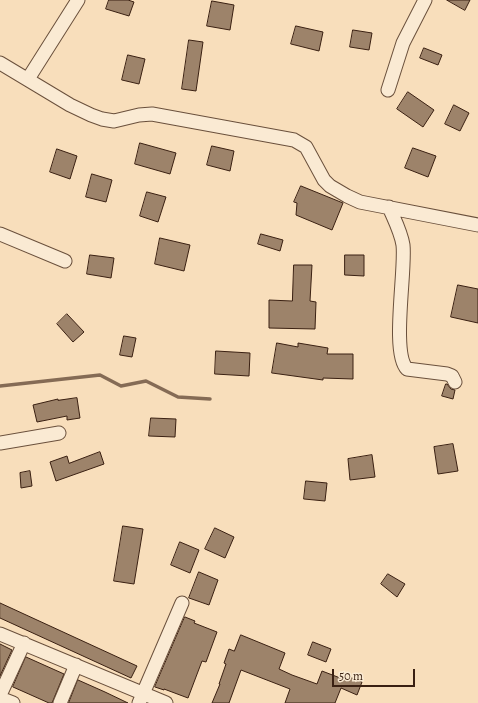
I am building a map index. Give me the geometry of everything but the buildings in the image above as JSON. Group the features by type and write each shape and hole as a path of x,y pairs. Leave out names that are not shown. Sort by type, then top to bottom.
{"street":[{"path":"28,79 78,0"},
{"path":"388,90 403,43 425,0"},
{"path":"0,63 70,105 102,119 114,121 139,115 152,114 294,140 306,147 324,180 330,186 360,202 478,224"},
{"path":"389,207 398,227 403,244 404,260 399,338 404,366 406,369 447,374 452,376 455,382"},
{"path":"0,234 65,261"},
{"path":"0,443 59,433"},
{"path":"141,698 182,603"},
{"path":"0,634 76,665 141,698 166,703"},
{"path":"13,703 0,696 24,643"},
{"path":"60,703 76,665"}],"waterway":[{"path":"0,386 100,375 121,386 146,381 178,397 210,399"}]}
